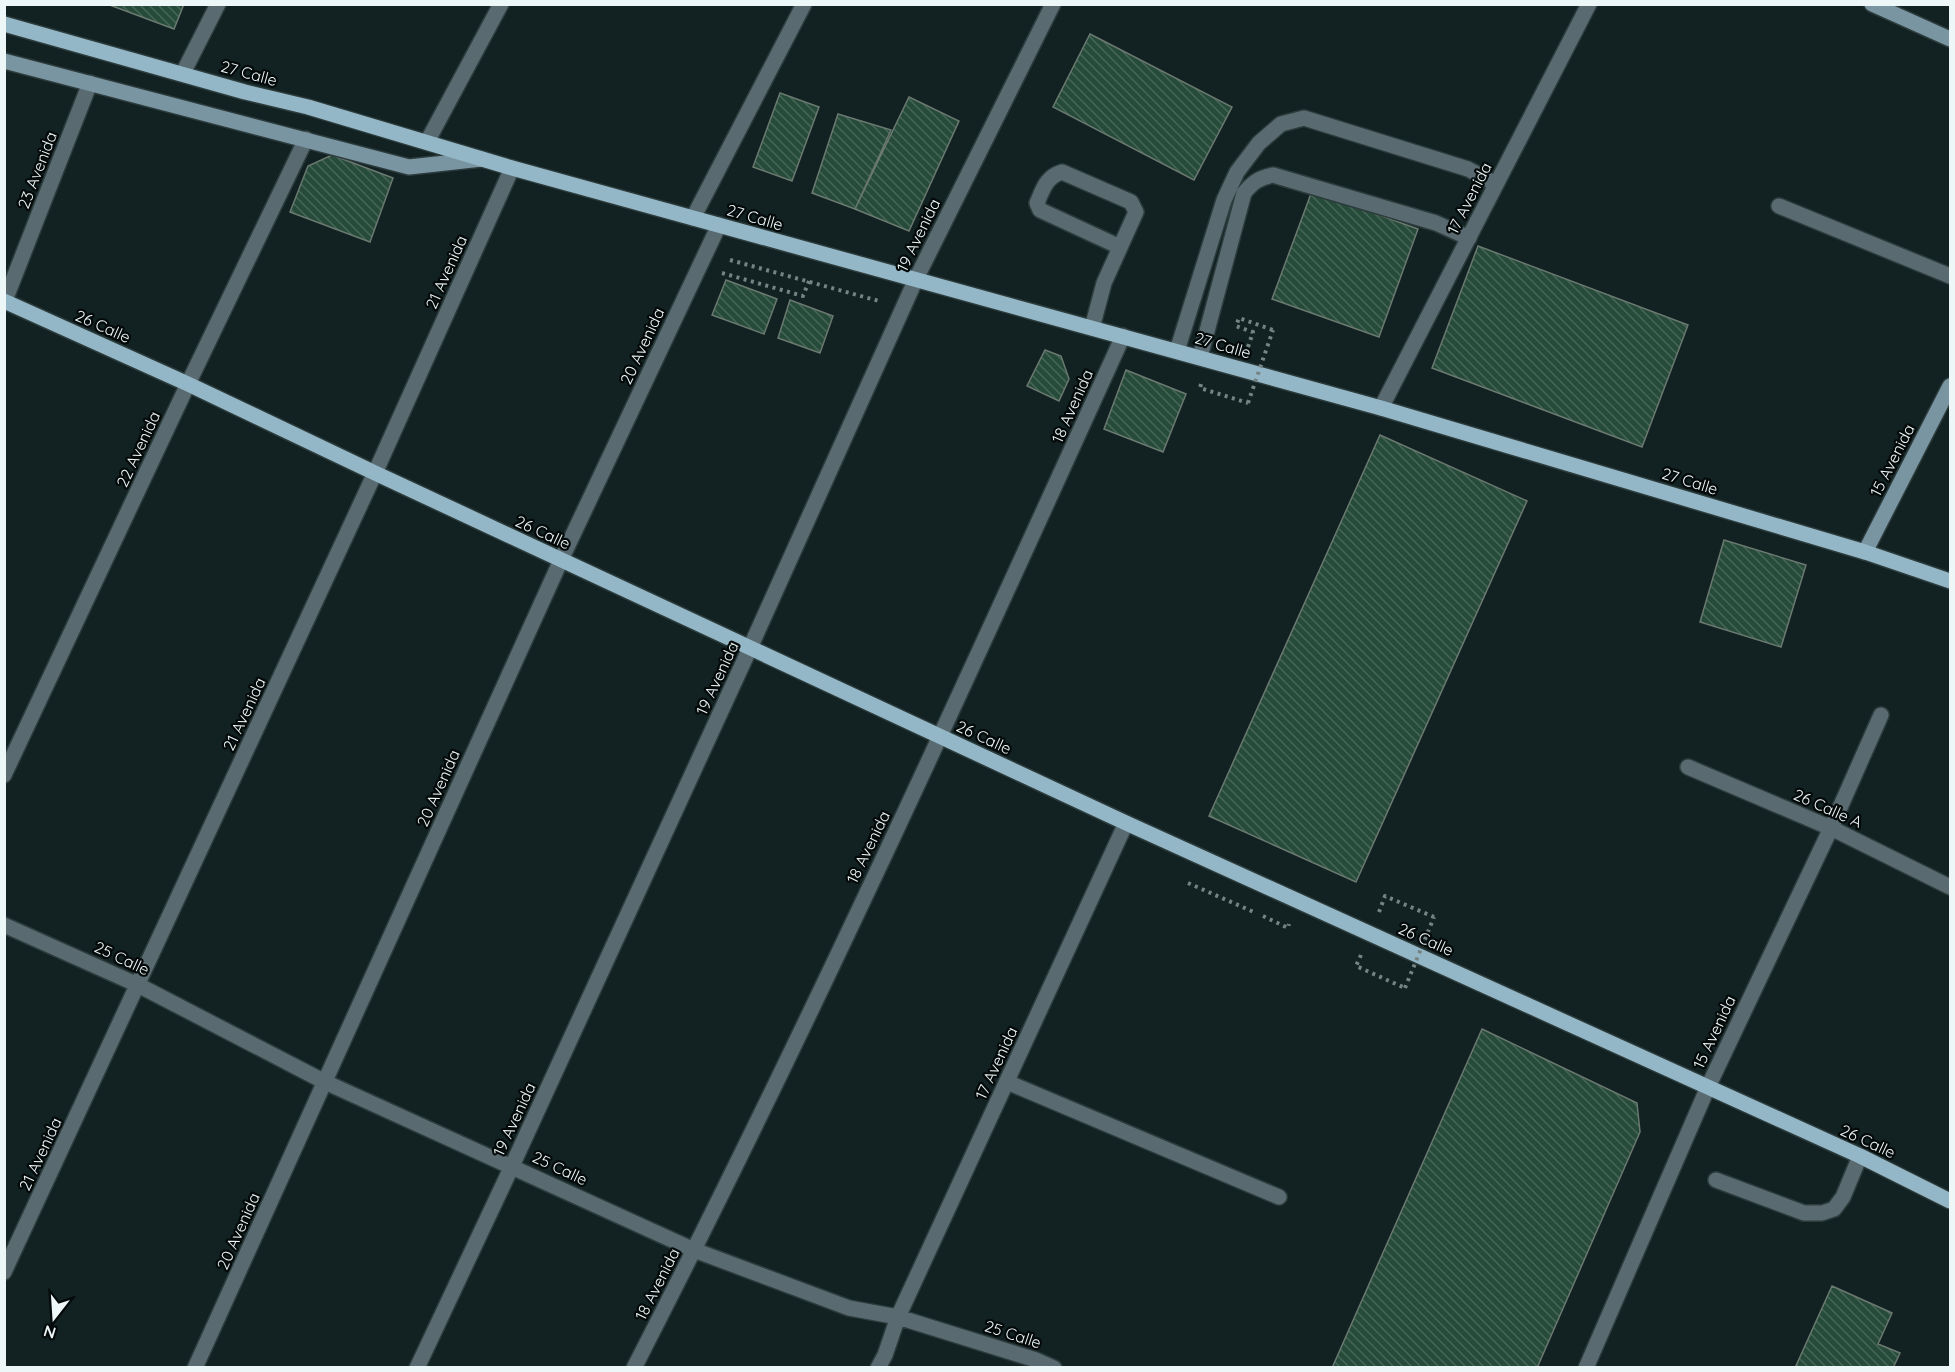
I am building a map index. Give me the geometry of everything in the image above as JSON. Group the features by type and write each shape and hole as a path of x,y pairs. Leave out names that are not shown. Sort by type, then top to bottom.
{"main road":[{"name":"27 Calle","path":"4,24 245,92 308,107 512,168 1381,408 1865,552 1950,580"},
{"name":"26 Calle","path":"5,302 188,384 1126,823 1860,1156 1950,1201"}],"street":[{"path":"183,74 218,4"},
{"path":"427,142 501,4"},
{"path":"693,218 804,4"},
{"name":"19 Avenida","path":"417,1368 750,648 916,279 1053,4"},
{"name":"17 Avenida","path":"1381,408 1589,4"},
{"path":"1872,4 1950,39"},
{"name":"27 Calle","path":"4,61 409,167 483,159"},
{"name":"23 Avenida","path":"5,302 90,83"},
{"path":"1177,351 1224,200 1236,172 1259,143 1281,124 1304,118 1468,169 1496,184"},
{"name":"22 Avenida","path":"4,775 306,139"},
{"name":"21 Avenida","path":"4,1272 375,473 512,168"},
{"path":"1092,328 1104,283 1136,212 1131,202 1062,172 1053,175 1045,183 1037,203 1040,210 1120,247"},
{"path":"1200,357 1244,194 1253,182 1262,177 1273,175 1436,223 1469,238"},
{"path":"1779,206 1950,276"},
{"name":"20 Avenida","path":"195,1368 561,560 719,225"},
{"name":"18 Avenida","path":"634,1368 694,1250 941,737 1123,336"},
{"name":"15 Avenida","path":"1865,552 1950,386"},
{"name":"15 Avenida","path":"1586,1368 1708,1087 1831,828 1881,716"},
{"name":"26 Calle A","path":"1688,767 1831,828 1950,887"},
{"name":"17 Avenida","path":"878,1368 898,1317 1126,823"},
{"name":"25 Calle","path":"4,924 138,985 325,1082 694,1250 849,1308 898,1317 1035,1364 1054,1368"},
{"path":"1007,1082 1279,1197"},
{"path":"1716,1180 1804,1213 1822,1213 1834,1209 1843,1197 1860,1156"}],"path":[{"path":"720,257 903,308"},
{"path":"699,267 803,296 809,281"},
{"path":"1200,388 1248,403 1273,330 1239,318 1236,326 1253,332"},
{"path":"1356,966 1405,988 1434,917 1385,896"}],"building":[{"path":"107,4 184,4 174,29"},
{"path":"1090,34 1232,107 1194,180 1053,107"},
{"path":"780,93 819,107 792,181 753,167"},
{"path":"909,97 959,121 909,231 855,209"},
{"path":"838,114 891,130 855,209 812,193"},
{"path":"332,155 393,178 370,242 290,212 308,166"},
{"path":"1312,191 1418,229 1379,337 1272,299"},
{"path":"1478,246 1688,325 1642,447 1432,368"},
{"path":"726,280 777,299 764,334 712,315"},
{"path":"790,300 833,316 820,353 778,338"},
{"path":"1045,350 1061,356 1069,379 1059,401 1027,386"},
{"path":"1126,370 1186,394 1163,452 1104,429"},
{"path":"1380,435 1527,501 1356,882 1209,816"},
{"path":"1724,540 1806,565 1781,647 1700,622"},
{"path":"1482,1029 1637,1103 1640,1132 1537,1368 1332,1368"},
{"path":"1832,1286 1892,1313 1878,1344 1900,1353 1893,1368 1795,1368"}]}
